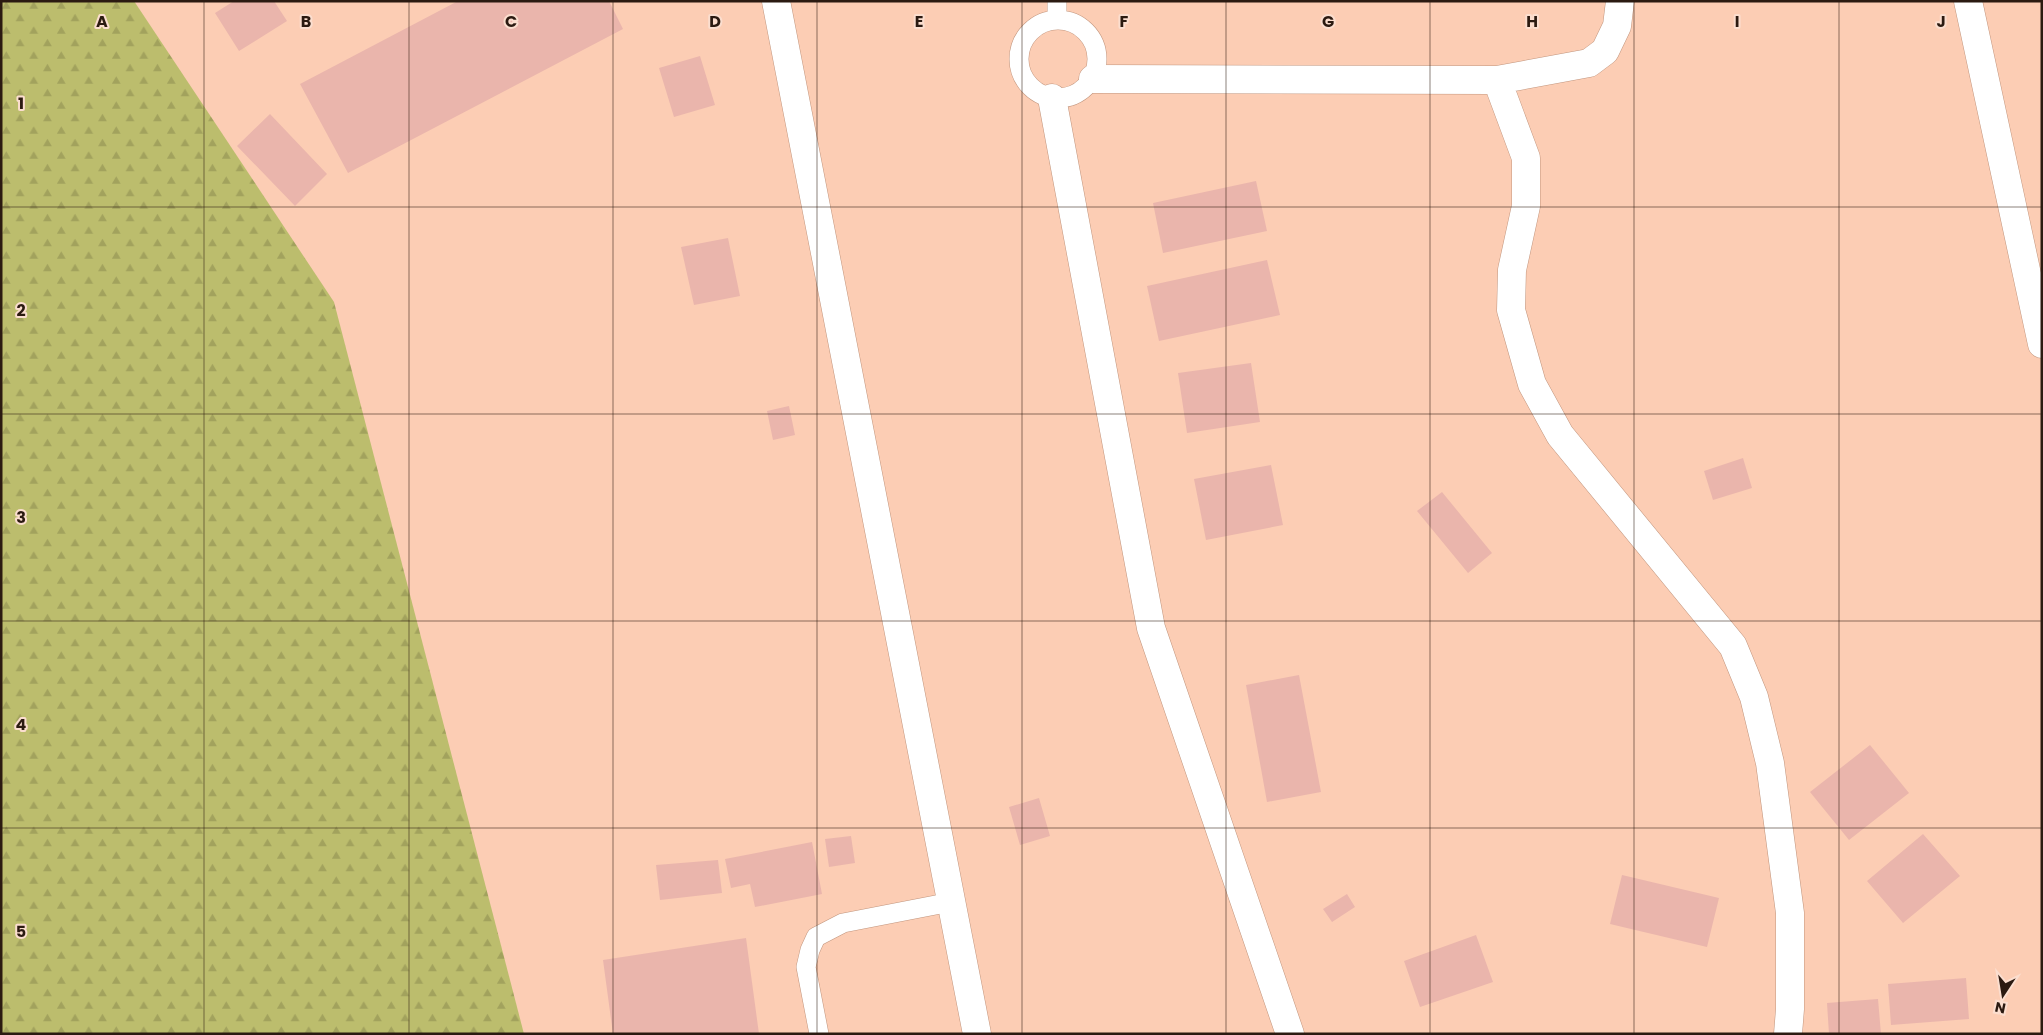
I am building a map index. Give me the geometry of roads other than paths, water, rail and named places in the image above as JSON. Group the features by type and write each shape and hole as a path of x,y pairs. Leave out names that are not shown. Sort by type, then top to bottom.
{"street":[{"path":"776,1 977,1034"},
{"path":"1093,79 1497,80 1589,63 1605,51 1617,26 1620,1"},
{"path":"1968,1 2042,344"},
{"path":"1497,80 1526,158 1526,206 1512,270 1511,310 1532,384 1560,435 1733,646 1754,697 1770,764 1790,913 1790,1009 1788,1034"},
{"path":"1052,98 1152,628 1290,1034"}],"lane":[{"path":"1057,10 1083,29 1092,39 1097,52 1098,66 1093,79 1084,90 1072,97 1058,99 1045,97 1033,90 1024,80 1019,66 1019,53 1023,40 1032,29 1044,22 1057,10"},
{"path":"819,1034 806,967 810,950 816,937 843,923 951,902"}]}
